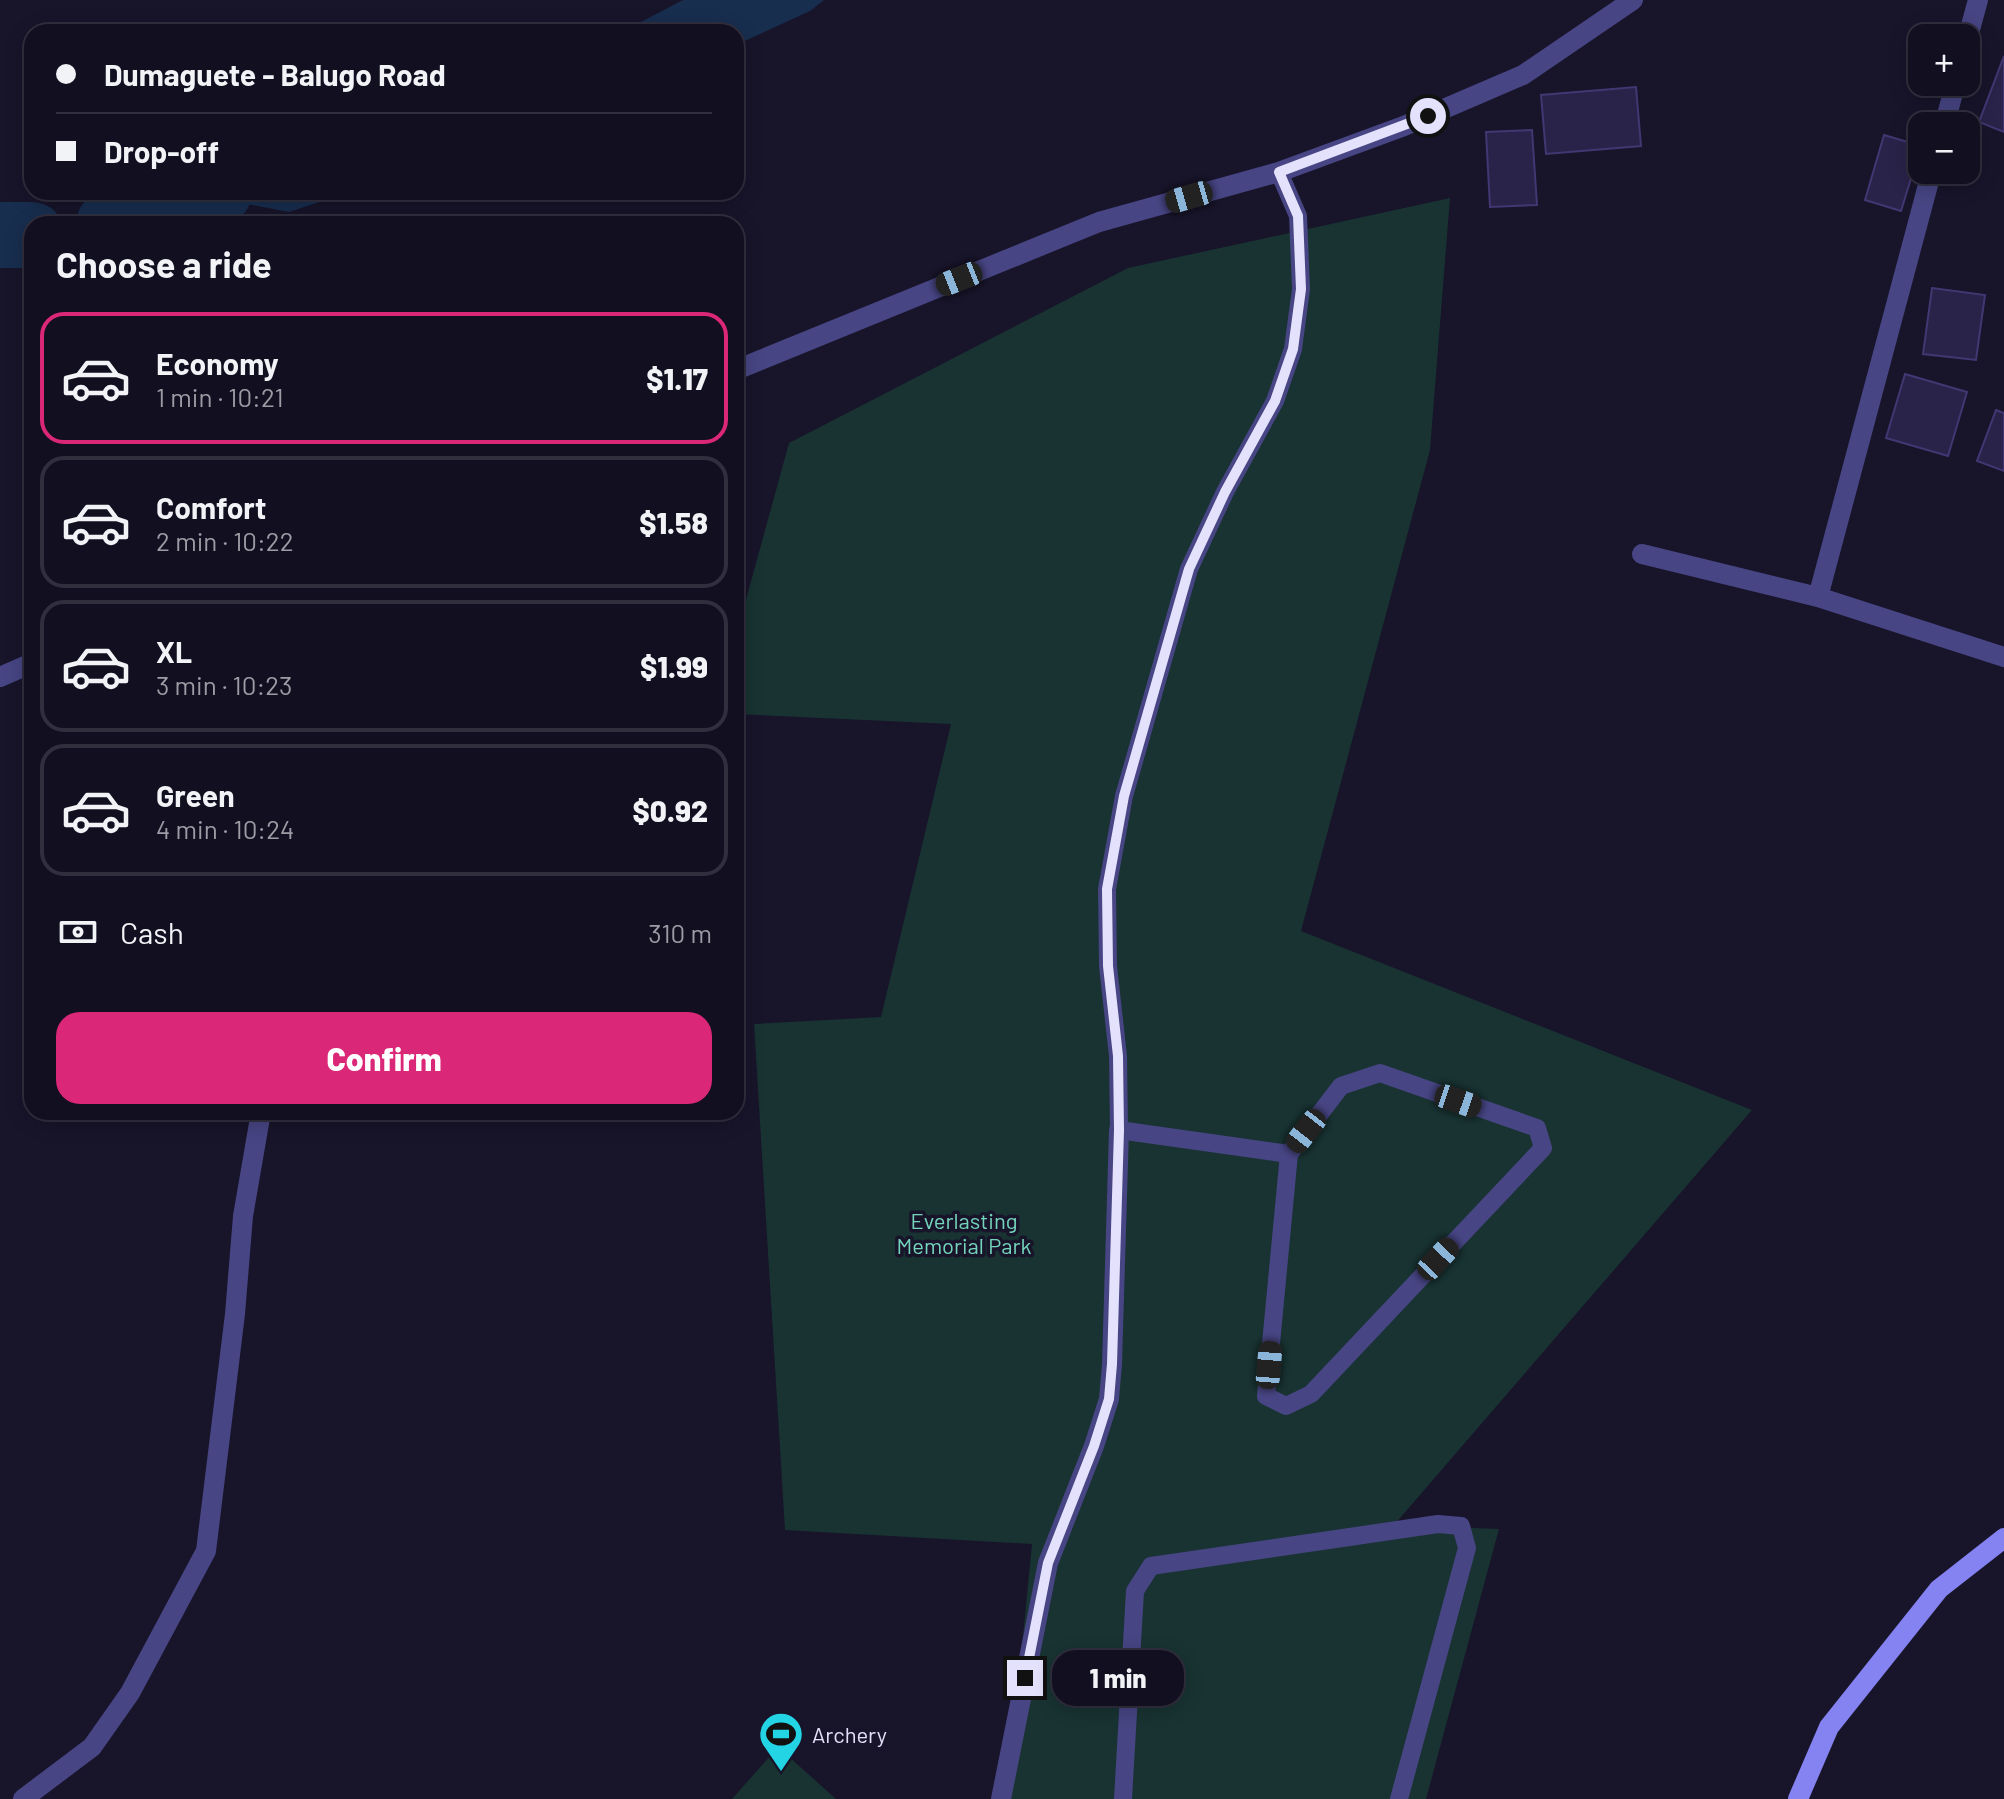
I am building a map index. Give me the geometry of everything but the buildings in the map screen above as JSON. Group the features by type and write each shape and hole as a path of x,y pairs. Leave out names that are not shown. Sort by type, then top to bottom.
{"main road":[{"path":"1798,1799 1829,1727 1939,1589 2004,1538"}],"street":[{"path":"744,367 1099,222 1279,172 1404,126 1523,75 1633,0"},
{"path":"1971,24 1978,0"},
{"path":"1818,597 1928,184"},
{"path":"1642,554 1818,597 2004,657"},
{"path":"0,677 24,666"},
{"path":"23,1799 92,1747 130,1693 206,1551 235,1314 243,1216 260,1120"},
{"path":"1001,1799 1048,1563 1109,1399 1119,1130"}],"lane":[{"path":"1279,172 1298,216 1301,289 1293,349 1275,401 1225,492 1189,569 1124,796 1107,889 1108,966 1118,1056 1119,1130 1289,1154"},
{"path":"1380,1073 1537,1128 1543,1148 1311,1394 1286,1406 1266,1396 1289,1154 1341,1086 1380,1073"},
{"path":"1123,1799 1135,1591 1151,1566 1438,1524 1461,1526 1467,1548 1399,1799"}],"green space":[{"name":"Everlasting Memorial Park","path":"1450,198 1430,450 1301,931 1752,1110 1394,1525 1499,1529 1426,1799 1007,1799 1032,1544 785,1530 754,1024 881,1017 951,724 744,714 744,607 789,443 1128,268"},
{"name":"Archery","path":"778,1747 836,1799 732,1799"}],"water":[{"path":"683,0 824,0 810,11 744,41 744,24 637,24"},
{"path":"226,200 326,200 289,212"}],"waterway":[{"path":"136,216 192,200"},
{"path":"0,235 24,235"}],"place":[{"name":"Archery","path":"781,1773"}],"route":[{"path":"1025,1678 1048,1563 1109,1399 1119,1130 1118,1056 1108,966 1107,889 1124,796 1189,569 1225,492 1275,401 1293,349 1301,289 1298,216 1279,172 1428,116"}]}
